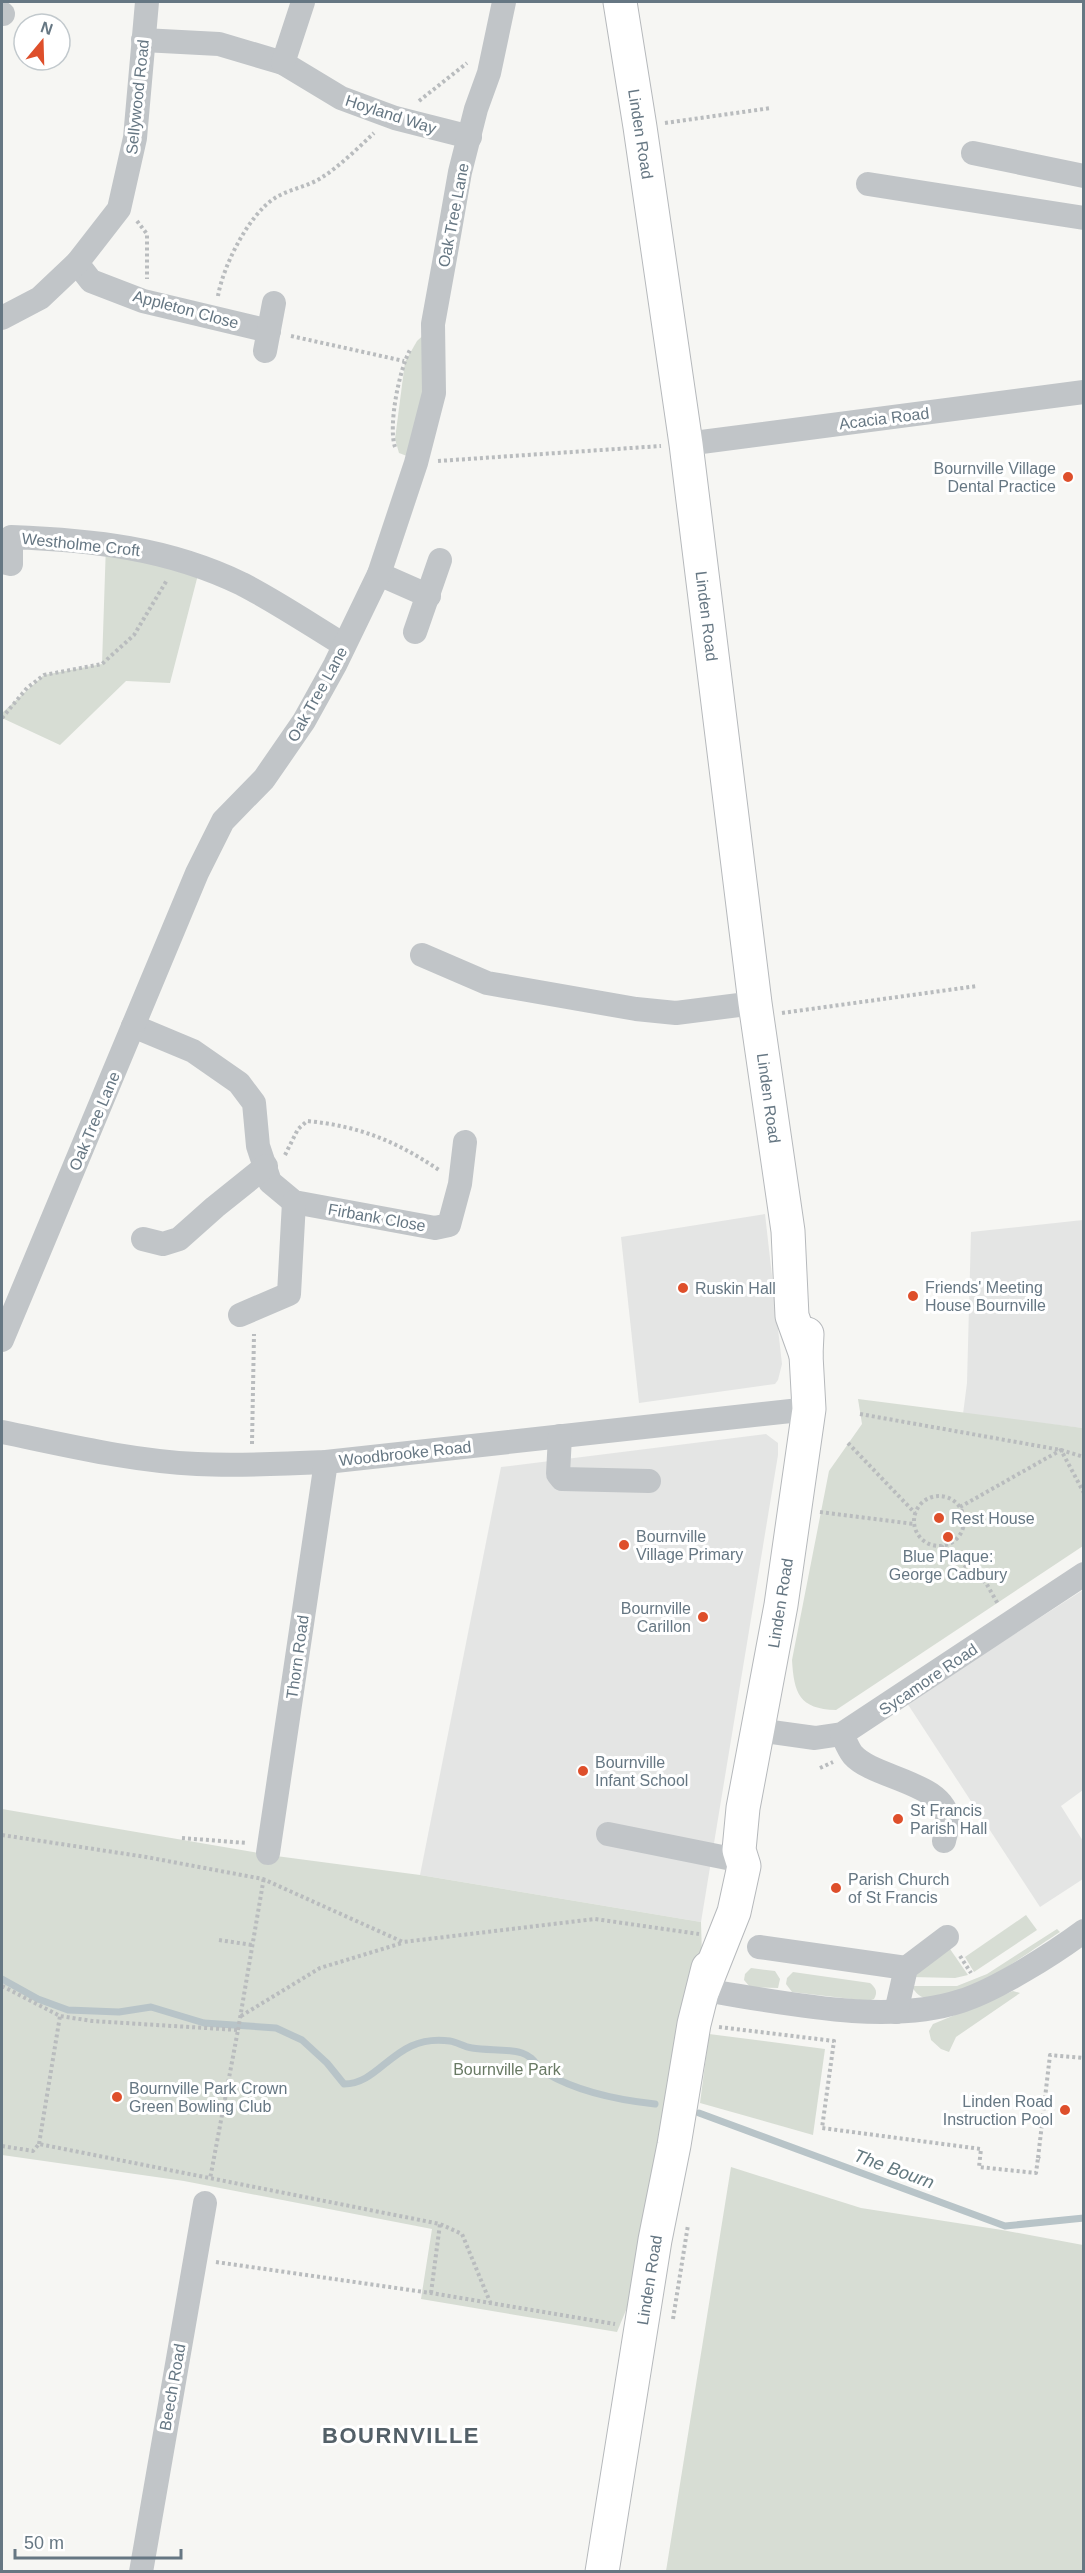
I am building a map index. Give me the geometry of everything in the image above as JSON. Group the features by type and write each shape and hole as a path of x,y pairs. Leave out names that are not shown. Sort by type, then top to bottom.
{"highway":[{"name":"Linden Road","path":"602,2571 655,2240 674,2145 694,2024 736,1854 742,1808 781,1605 809,1409 806,1355 809,1311 788,1231 757,1010 686,444 620,2"}],"street":[{"name":"Sellywood Road","path":"2,318 40,298 77,263 119,209 135,138 147,2"},
{"path":"283,63 303,2"},
{"name":"Oak Tree Lane","path":"2,1340 196,873 223,821 264,779 284,753 344,645 380,574 416,463 434,393 433,324 460,172 476,109 489,73 504,2"},
{"name":"Hoyland Way","path":"143,40 219,44 283,63 341,98 395,118 470,137"},
{"path":"973,153 1083,176"},
{"path":"868,184 1083,218"},
{"name":"Appleton Close","path":"77,263 91,282 142,301 214,317 267,341"},
{"path":"267,341 274,303"},
{"name":"Acacia Road","path":"686,444 1083,392"},
{"name":"Westholme Croft","path":"6,563 10,528 73,540 141,549 200,567 243,585 344,645"},
{"path":"415,632 440,560"},
{"path":"380,574 429,596"},
{"path":"422,955 487,983 636,1009 676,1013 757,1010"},
{"path":"133,1026 193,1051 239,1083 254,1102 258,1146 268,1174 215,1207 179,1239 163,1244 143,1239"},
{"name":"Firbank Close","path":"268,1174 294,1202 435,1228 449,1225 460,1184 465,1142"},
{"path":"247,1312 289,1294 294,1202"},
{"name":"Woodbrooke Road","path":"2,1432 103,1452 195,1464 252,1465 326,1462 809,1409"},
{"path":"560,1436 558,1474 562,1479 649,1481"},
{"name":"Thorn Road","path":"268,1849 326,1462"},
{"name":"Sycamore Road","path":"758,1730 815,1738 842,1734 1083,1574"},
{"path":"842,1734 853,1755 872,1768 912,1784 941,1802 948,1821 944,1840"},
{"path":"608,1834 736,1854"},
{"path":"703,1990 839,2008 896,2012 961,2001 1017,1973 1083,1931"},
{"path":"759,1947 906,1968 953,1946"},
{"path":"896,2012 906,1968"},
{"name":"Beech Road","path":"141,2571 205,2203"}],"path":[{"path":"214,317 221,278 235,247 274,198 321,178 385,122 395,118 470,60"},
{"path":"640,127 771,108"},
{"path":"119,209 139,222 147,234 148,276 142,301"},
{"path":"433,324 415,339 404,362 392,438 398,455 416,463 686,444"},
{"path":"267,341 404,362"},
{"path":"2,718 27,688 44,675 102,664 134,635 146,618 164,583 186,568 200,567"},
{"path":"757,1010 977,986"},
{"path":"268,1174 298,1129 307,1121 356,1128 391,1141 460,1184"},
{"path":"247,1312 252,1465"},
{"path":"861,1414 1061,1450 1083,1457"},
{"path":"848,1443 915,1513"},
{"path":"1061,1450 1083,1492"},
{"path":"960,1507 1061,1450"},
{"path":"940,1546 952,1542 963,1529 963,1514 960,1507 949,1498 938,1496 927,1499 915,1513 916,1532 925,1541 940,1546 986,1583 1000,1606"},
{"path":"820,1512 914,1524"},
{"path":"2,1835 146,1857 263,1879 403,1942"},
{"path":"182,1838 268,1849 238,2030 205,2203"},
{"path":"240,2017 320,1968 403,1942 596,1919 702,1934"},
{"path":"219,1940 252,1945"},
{"path":"953,1946 973,1976"},
{"path":"2,1986 60,2016 92,2021 238,2030"},
{"path":"2,2146 33,2151 39,2144 60,2016"},
{"path":"694,2024 834,2041 822,2128 981,2149 979,2167 1036,2173 1050,2055 1083,2058"},
{"path":"39,2144 440,2224 462,2234 490,2302"},
{"path":"431,2293 440,2224"},
{"path":"194,2259 490,2302 616,2325"}],"shaded area":[{"path":"765,1214 782,1364 778,1380 775,1384 639,1403 621,1237"},
{"path":"1083,1220 1083,1428 963,1414 967,1383 971,1232"},
{"path":"766,1434 778,1443 778,1455 701,1922 420,1875 501,1467"},
{"path":"1083,1590 1083,1790 1061,1806 1083,1841 1083,1879 1040,1907 907,1703"}],"green space":[{"path":"430,329 415,459 399,453 395,439 405,362 417,341"},
{"path":"106,544 200,567 170,683 126,681 60,745 2,718 2,713 44,675 102,664"},
{"path":"858,1399 1083,1428 1083,1546 836,1710 824,1709 806,1702 801,1697 795,1682 792,1660 829,1471 862,1424"},
{"name":"Bournville Park","path":"2,1809 276,1856 420,1875 701,1922 703,1990 655,2240 617,2332 421,2299 432,2229 184,2181 2,2155"},
{"path":"1026,1915 1037,1930 974,1972 965,1957"},
{"path":"1057,1929 1060,1932 1015,1962 960,1992 929,1999 918,1995 911,1986 957,1986 987,1974"},
{"path":"950,1949 968,1975 955,1978 911,1977"},
{"path":"751,1968 775,1971 780,1979 778,1988 750,1987 744,1980 745,1974"},
{"path":"793,1972 870,1983 875,1988 876,1994 874,1999 868,2001 792,1992 786,1984 787,1978"},
{"path":"1013,1991 1020,1993 956,2037 949,2052 941,2049 931,2040 929,2031 933,2024"},
{"path":"709,2034 825,2049 813,2135 700,2103"},
{"path":"731,2167 861,2208 1083,2245 1083,2571 666,2571"}],"waterway":[{"name":"The Bourn","path":"2,1979 38,1999 68,2010 119,2012 151,2007 204,2023 276,2028 302,2040 327,2063 344,2084 357,2082 369,2076 415,2044 450,2041 466,2047 522,2053 530,2057 546,2073 571,2085 613,2097 655,2104"},
{"name":"The Bourn","path":"699,2113 1005,2226 1084,2218"}],"place":[{"name":"Bournville Village Dental Practice","path":"1068,477"},
{"name":"Ruskin Hall","path":"683,1288"},
{"name":"Friends' Meeting House Bournville","path":"913,1296"},
{"name":"Rest House","path":"939,1518"},
{"name":"Blue Plaque: George Cadbury","path":"948,1537"},
{"name":"Bournville Village Primary","path":"624,1545"},
{"name":"Bournville Carillon","path":"703,1617"},
{"name":"Bournville Infant School","path":"583,1771"},
{"name":"St Francis Parish Hall","path":"898,1819"},
{"name":"Parish Church of St Francis","path":"836,1888"},
{"name":"Bournville Park Crown Green Bowling Club","path":"117,2097"},
{"name":"Linden Road Instruction Pool","path":"1065,2110"}],"district":[{"name":"BOURNVILLE","path":"401,2435"}]}
